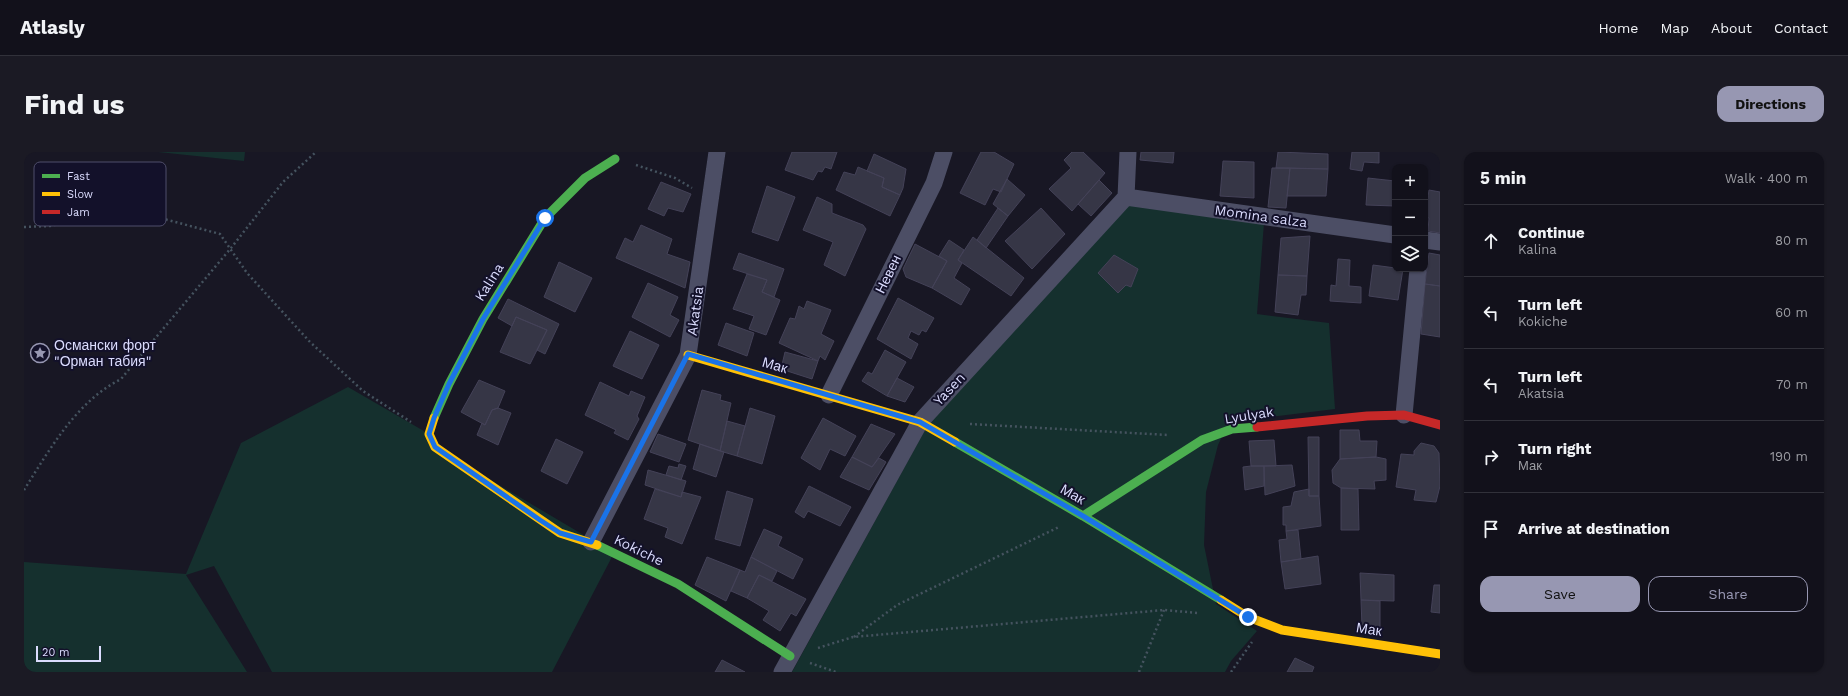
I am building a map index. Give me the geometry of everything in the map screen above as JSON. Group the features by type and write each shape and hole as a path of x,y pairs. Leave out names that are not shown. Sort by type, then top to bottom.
{"street":[{"name":"Akatsia","path":"591,542 688,354 717,152"},
{"name":"Невен","path":"829,395 934,183 944,152"},
{"path":"1126,197 1128,152"},
{"name":"Kalina","path":"429,434 434,418 449,384 480,325 545,218 585,178 615,159"},
{"name":"Momina salza","path":"1126,197 1392,235"},
{"name":"Yasen","path":"782,672 920,422 1126,197"},
{"path":"1428,240 1440,242"},
{"path":"1404,415 1418,272"},
{"name":"Мак","path":"688,354 920,422 1083,516 1248,617 1265,624 1282,630 1440,654"},
{"name":"Lyulyak","path":"1083,516 1202,440 1232,429 1367,416 1404,415 1440,425"},
{"name":"Kokiche","path":"429,434 435,447 560,533 591,542 678,584 790,656"}],"path":[{"path":"24,490 63,429 105,387 121,379 231,248 283,182 316,152"},
{"path":"615,159 675,178 710,203"},
{"path":"166,219 220,234 247,273 310,342 363,391 429,434"},
{"path":"24,227 50,226"},
{"path":"967,424 1171,435"},
{"path":"853,637 897,605 1083,516"},
{"path":"790,656 853,637 1164,610 1202,613"},
{"path":"1139,672 1164,610"},
{"path":"1231,672 1265,624"},
{"path":"790,656 836,672"}],"green space":[{"path":"158,152 245,152 244,161"},
{"path":"1127,205 1264,223 1257,314 1329,323 1335,409 1229,422 1218,445 1206,492 1204,545 1216,604 1257,631 1231,661 1225,672 792,672 931,419"},
{"path":"348,387 429,434 435,447 614,553 552,672 272,672 214,566 186,575 247,672 24,672 24,562 186,574 241,443"}],"building":[{"path":"792,152 837,152 831,169 825,167 822,172 818,171 813,180 785,170"},
{"path":"981,152 994,152 1014,164 1001,192 993,189 985,205 960,193"},
{"path":"1072,152 1083,152 1105,173 1072,211 1049,189 1071,168 1064,160"},
{"path":"1141,152 1174,152 1173,163 1140,160"},
{"path":"1278,152 1328,154 1328,169 1276,168"},
{"path":"1352,152 1379,152 1379,163 1364,162 1362,171 1350,169"},
{"path":"874,154 906,169 903,188 900,195 882,187 884,178 867,171"},
{"path":"1223,161 1254,162 1254,198 1220,196"},
{"path":"858,167 884,178 882,187 900,195 890,216 836,190 844,172 855,175"},
{"path":"1272,168 1290,168 1286,208 1268,207"},
{"path":"1290,168 1328,169 1326,196 1287,196"},
{"path":"1368,178 1392,181 1392,206 1366,205"},
{"path":"1007,179 1025,195 1008,216 993,204"},
{"path":"1099,180 1112,193 1091,216 1078,204"},
{"path":"661,182 691,194 683,212 668,208 664,216 648,209"},
{"path":"767,186 795,197 778,241 752,232"},
{"path":"1429,190 1440,192 1440,233 1428,231"},
{"path":"817,197 832,204 832,213 863,225 866,229 845,276 824,265 833,242 803,230"},
{"path":"998,208 1008,216 986,248 977,240"},
{"path":"1041,208 1065,234 1032,269 1005,241"},
{"path":"641,225 672,239 667,254 690,262 685,288 616,258 625,238 633,242"},
{"path":"1310,236 1307,276 1278,275 1281,238"},
{"path":"973,237 1024,278 1011,296 958,260"},
{"path":"949,240 964,250 958,260 962,263 954,278 970,289 961,305 932,288 947,261 939,256"},
{"path":"915,244 947,261 932,288 906,277 903,269"},
{"path":"739,253 784,269 774,297 762,292 767,280 733,269"},
{"path":"1429,253 1440,255 1440,286 1425,284 1427,272 1428,272"},
{"path":"1114,255 1138,269 1131,287 1126,285 1118,293 1098,273"},
{"path":"1338,259 1350,260 1349,286 1361,287 1361,303 1330,301 1331,285 1336,286"},
{"path":"559,262 592,278 575,312 544,297"},
{"path":"1373,265 1392,268 1392,272 1403,272 1398,300 1369,296"},
{"path":"747,274 767,280 762,292 780,300 766,335 749,329 754,316 733,309"},
{"path":"1278,275 1307,276 1306,295 1301,295 1298,315 1275,312"},
{"path":"648,283 678,297 670,315 679,320 670,337 632,317"},
{"path":"1425,284 1440,286 1440,337 1421,334"},
{"path":"898,298 934,318 926,332 922,330 919,335 911,331 908,338 918,344 911,359 877,339"},
{"path":"508,299 559,324 545,354 537,350 547,330 516,317 512,326 498,318"},
{"path":"807,301 831,310 821,334 834,341 825,360 820,356 818,361 779,343 790,318 795,319 799,306 804,309"},
{"path":"516,317 547,330 530,364 500,352"},
{"path":"726,323 754,333 747,356 718,345"},
{"path":"630,331 659,345 642,379 613,366"},
{"path":"885,350 906,362 887,396 862,381 868,372 872,374"},
{"path":"785,352 818,361 812,379 781,369"},
{"path":"897,378 914,387 905,402 887,396"},
{"path":"479,380 505,391 498,408 492,410 485,425 461,412"},
{"path":"600,382 629,396 631,391 645,397 637,416 639,419 628,440 614,433 616,430 585,415"},
{"path":"702,390 721,395 720,400 731,403 720,451 688,440"},
{"path":"498,408 511,413 498,445 477,435 482,423 485,425 492,410"},
{"path":"750,408 775,416 762,464 737,456"},
{"path":"823,418 856,436 845,456 830,449 820,470 801,458"},
{"path":"727,421 745,426 737,456 720,451"},
{"path":"871,424 895,434 872,467 852,457"},
{"path":"1340,430 1359,430 1360,441 1377,441 1376,457 1340,459"},
{"path":"658,434 686,444 679,462 650,452"},
{"path":"1308,437 1319,437 1319,496 1309,496"},
{"path":"556,439 583,452 567,484 541,471"},
{"path":"1274,440 1276,466 1251,466 1249,441"},
{"path":"1421,443 1434,446 1439,453 1440,486 1436,502 1414,500 1416,490 1396,487 1401,454 1414,455 1414,451"},
{"path":"700,444 724,452 716,477 693,469"},
{"path":"852,457 872,467 879,458 886,462 869,490 840,477"},
{"path":"1376,457 1386,459 1386,480 1374,481 1375,489 1341,488 1333,483 1332,470 1340,459"},
{"path":"679,464 686,466 681,480 666,475 669,466 678,468"},
{"path":"1292,465 1295,486 1265,495 1264,466"},
{"path":"1264,466 1264,486 1245,490 1243,467"},
{"path":"648,470 686,481 681,497 645,485"},
{"path":"809,486 851,507 840,526 808,511 804,518 795,512"},
{"path":"1341,488 1358,489 1359,530 1341,530"},
{"path":"655,489 681,497 682,492 701,497 682,544 665,537 668,528 644,519"},
{"path":"1309,489 1309,496 1319,496 1321,526 1286,531 1286,525 1283,525 1283,507 1291,506 1294,492"},
{"path":"727,491 753,499 740,546 715,539"},
{"path":"764,529 782,537 778,546 803,559 793,579 751,557"},
{"path":"1298,530 1301,559 1281,562 1279,540 1287,539 1286,531"},
{"path":"1318,556 1321,584 1285,589 1281,562"},
{"path":"707,557 740,570 726,601 695,585"},
{"path":"751,557 777,571 772,581 759,575 747,598 731,591 740,570 745,572"},
{"path":"1360,573 1394,575 1394,601 1361,600"},
{"path":"759,575 806,599 796,616 791,613 780,631 763,620 769,611 747,598"},
{"path":"1434,585 1440,585 1440,613 1431,612"},
{"path":"1361,600 1380,601 1380,627 1362,627"},
{"path":"1295,658 1314,667 1312,672 1287,672"},
{"path":"722,660 745,672 715,672"}],"traffic: fast":[{"path":"434,418 449,384 483,319 545,218 585,178 615,159"},
{"path":"1083,516 1202,440 1232,429 1257,427"},
{"path":"955,442 1083,516 1221,600"},
{"path":"597,545 678,584 790,656"}],"traffic: slow":[{"path":"688,355 920,422 955,442"},
{"path":"434,418 429,434 435,447 560,533 597,545"},
{"path":"1221,600 1248,617 1282,630 1440,654"}],"traffic: jam":[{"path":"1257,427 1367,416 1404,415 1440,425"}],"place":[{"name":"Османски форт \"Орман табия\"","path":"40,353"}],"route":[{"path":"545,218 483,319 449,384 434,418 429,434 435,447 560,533 591,542 688,354 920,422 1083,516 1215,595 1248,617"}]}
